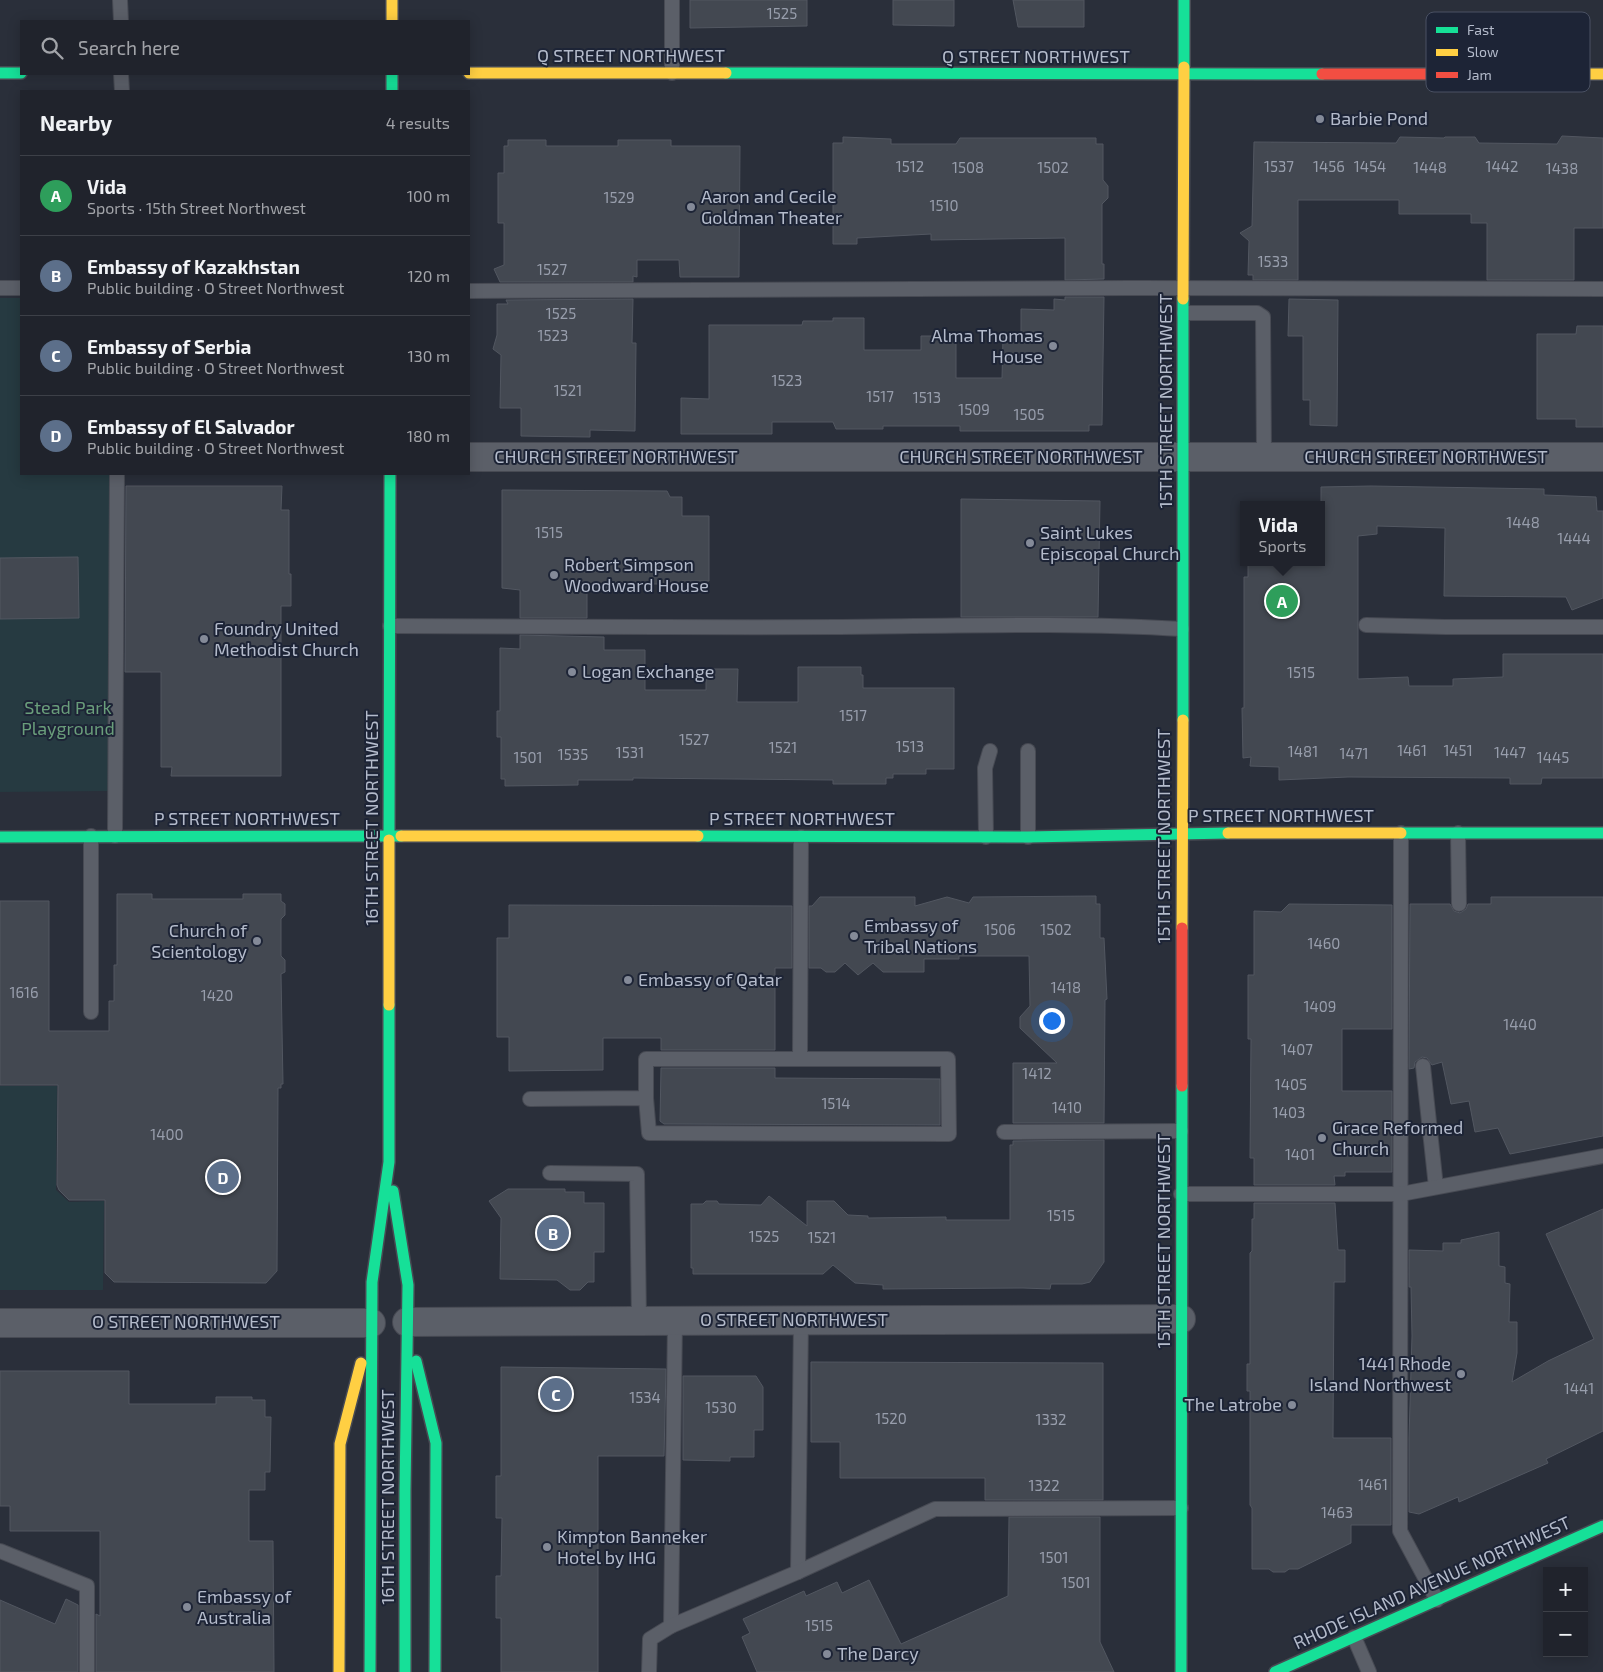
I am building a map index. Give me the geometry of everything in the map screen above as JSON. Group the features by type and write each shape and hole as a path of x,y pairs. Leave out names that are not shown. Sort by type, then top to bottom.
{"main road":[{"path":"392,0 392,20"},
{"name":"15TH STREET NORTHWEST","path":"1181,1672 1184,0"},
{"path":"0,73 20,74"},
{"name":"Q STREET NORTHWEST","path":"470,73 1426,74"},
{"name":"Q STREET NORTHWEST","path":"1590,74 1603,74"},
{"path":"392,75 392,90"},
{"name":"16TH STREET NORTHWEST","path":"370,1672 372,1282 389,1162 390,475"},
{"name":"P STREET NORTHWEST","path":"0,837 1028,838 1228,833 1603,833"},
{"name":"16TH STREET NORTHWEST","path":"389,1162 408,1285 405,1672"},
{"name":"16TH STREET NORTHWEST","path":"407,1322 436,1443 435,1672"},
{"name":"16TH STREET NORTHWEST","path":"338,1672 340,1444 371,1323"},
{"name":"RHODE ISLAND AVENUE NORTHWEST","path":"1275,1672 1603,1526"}],"street":[{"name":"CHURCH STREET NORTHWEST","path":"470,457 1603,457"},
{"name":"O STREET NORTHWEST","path":"407,1322 1181,1318"},
{"name":"O STREET NORTHWEST","path":"0,1323 371,1323"}],"lane":[{"path":"120,0 121,20"},
{"path":"672,0 672,73"},
{"path":"121,75 122,90"},
{"path":"0,288 20,288"},
{"path":"470,291 1184,288 1603,289"},
{"path":"1184,313 1257,313 1262,317 1264,456"},
{"path":"115,836 117,475"},
{"path":"390,626 837,627 1064,625 1182,629"},
{"path":"1366,625 1445,628 1603,627"},
{"path":"986,838 985,768 990,751"},
{"path":"1028,751 1028,838"},
{"path":"1401,833 1400,1531 1437,1600"},
{"path":"1458,833 1459,904"},
{"path":"90,836 91,1012"},
{"path":"800,1059 801,837"},
{"path":"646,1059 948,1059 949,1134 649,1133 646,1098 646,1059"},
{"path":"1423,1066 1436,1187"},
{"path":"530,1099 646,1098"},
{"path":"1004,1132 1181,1130"},
{"path":"1181,1194 1401,1194 1603,1156"},
{"path":"550,1172 637,1174 638,1321"},
{"path":"798,1572 801,1320"},
{"path":"671,1626 674,1321"},
{"path":"649,1672 650,1639 671,1626 798,1572 935,1509 1181,1508"},
{"path":"0,1551 86,1586 86,1672"},
{"path":"1354,1637 1369,1672"}],"green space":[{"name":"Stead Park Playground","path":"0,298 20,298 20,475 109,475 109,791 0,792"},
{"path":"0,1086 57,1086 56,1190 69,1202 104,1201 103,1290 0,1290"}],"building":[{"path":"690,0 807,0 807,26 690,28"},
{"path":"893,0 954,0 954,26 893,25"},
{"path":"1013,0 1084,0 1084,27 1018,27"},
{"path":"1562,136 1603,138 1603,228 1574,228 1574,280 1487,280 1487,223 1471,223 1471,214 1399,214 1399,200 1298,200 1298,280 1253,280 1253,275 1248,275 1249,241 1240,233 1252,226 1254,142 1396,143 1400,137 1475,137 1479,143 1557,144"},
{"path":"843,137 891,139 891,144 956,144 960,138 1096,138 1096,144 1103,144 1103,180 1108,186 1108,198 1102,204 1102,264 1104,264 1104,279 1065,280 1065,238 931,240 931,234 857,238 857,244 833,244 833,143 843,143"},
{"path":"508,140 546,140 546,146 618,146 618,140 671,140 671,146 740,146 739,277 680,277 679,260 637,260 637,277 633,276 633,282 500,282 494,269 504,265 504,223 498,223 498,173 504,173 504,146 508,146"},
{"path":"1065,297 1104,297 1102,425 1089,425 1089,431 960,431 960,426 883,426 883,429 836,429 833,422 772,422 772,434 681,434 681,398 709,399 709,325 802,325 803,321 833,321 833,318 864,318 864,350 921,350 921,336 956,336 956,378 1002,378 1003,336 1021,336 1021,309 1054,310 1054,299 1065,300"},
{"path":"633,299 632,343 636,343 635,431 590,430 590,437 521,436 521,408 500,408 501,355 493,349 497,335 497,304 508,304 506,300"},
{"path":"1289,299 1338,300 1337,426 1310,425 1310,400 1303,400 1303,336 1288,336"},
{"path":"1577,326 1603,326 1603,427 1576,427 1576,419 1537,419 1537,334 1576,334"},
{"name":"Foundry United Methodist Church","path":"126,486 282,486 281,510 289,510 291,606 281,606 281,776 171,776 172,767 161,767 161,672 125,672"},
{"path":"1321,487 1544,489 1544,495 1596,497 1597,511 1603,511 1603,598 1572,610 1566,597 1444,596 1445,528 1377,526 1377,534 1358,536 1358,679 1408,677 1409,686 1453,686 1453,679 1503,677 1503,654 1603,654 1603,778 1542,778 1541,784 1510,784 1510,778 1348,777 1279,780 1279,767 1250,766 1251,757 1243,758 1244,577 1248,577 1248,566 1325,566 1325,501 1321,501"},
{"path":"502,490 667,491 670,497 682,497 682,516 709,516 709,581 682,581 682,584 607,584 607,590 587,590 587,618 520,618 520,590 502,588"},
{"name":"Saint Lukes Episcopal Church","path":"961,499 1100,501 1098,617 961,617"},
{"path":"78,557 79,618 0,619 0,558"},
{"path":"520,635 604,637 604,650 645,650 645,690 706,690 706,669 738,669 737,702 798,702 798,667 861,667 863,688 954,688 954,769 926,769 926,774 893,774 893,778 886,778 886,784 833,784 833,780 633,778 633,780 578,780 578,785 505,786 505,779 501,779 501,737 497,737 497,711 500,711 500,648 520,649"},
{"path":"117,894 152,894 152,899 243,899 243,894 281,894 281,901 285,904 285,915 281,919 281,956 285,960 285,972 281,974 283,1084 281,1084 281,1088 278,1088 277,1271 266,1283 114,1282 105,1273 105,1200 69,1200 59,1190 57,1185 58,1085 0,1085 0,901 49,901 49,1031 109,1031 109,1001 114,1001 114,965 117,965"},
{"path":"1096,896 1096,904 1100,904 1100,938 1104,938 1107,999 1105,1000 1104,1123 1013,1123 1013,1063 1057,1063 1020,1028 1020,1017 1030,1006 1029,956 959,956 959,959 924,959 924,972 883,972 873,963 858,975 845,963 835,972 826,972 821,968 809,968 809,906 812,906 820,897 915,897 915,906 947,897 969,903 973,897"},
{"path":"1491,897 1603,897 1603,1136 1510,1154 1498,1128 1475,1132 1469,1101 1451,1104 1442,1062 1432,1065 1427,1058 1422,1057 1415,1062 1414,1068 1409,1069 1410,904 1450,904 1454,911 1460,913 1466,909 1468,904 1491,904"},
{"path":"1289,904 1392,905 1392,1029 1342,1029 1342,1091 1392,1091 1392,1172 1345,1172 1345,1176 1334,1176 1335,1185 1254,1185 1254,1158 1250,1158 1251,1039 1248,1039 1248,975 1254,975 1254,911 1281,912"},
{"path":"509,905 792,906 792,968 775,968 775,1050 661,1050 661,1038 603,1038 603,1070 509,1071 509,1037 497,1037 497,938 509,938"},
{"path":"661,1068 775,1068 775,1078 940,1079 940,1125 664,1124 660,1121"},
{"path":"1104,1140 1104,1262 1090,1282 1082,1284 1051,1284 1050,1289 883,1289 883,1285 855,1283 833,1265 823,1274 693,1274 693,1268 691,1268 691,1204 717,1201 719,1204 761,1205 769,1196 807,1226 807,1201 834,1201 848,1215 868,1216 868,1218 946,1217 946,1220 1010,1220 1010,1145 1013,1145 1013,1141"},
{"path":"508,1189 565,1189 565,1192 584,1192 584,1203 604,1203 604,1252 594,1252 594,1282 588,1282 580,1290 570,1290 557,1280 500,1279 501,1218 489,1201"},
{"name":"The Latrobe","path":"1254,1203 1335,1203 1338,1250 1345,1250 1345,1282 1334,1282 1333,1438 1391,1438 1391,1525 1351,1525 1351,1543 1298,1569 1289,1569 1285,1572 1273,1572 1269,1569 1252,1569 1250,1391 1247,1391 1247,1364 1250,1364 1250,1253 1252,1251"},
{"name":"1441 Rhode Island Northwest","path":"1603,1209 1603,1431 1546,1459 1548,1463 1459,1502 1458,1497 1419,1514 1409,1512 1412,1336 1409,1250 1443,1251 1443,1243 1461,1243 1461,1240 1499,1232 1499,1266 1505,1267 1505,1283 1510,1284 1509,1322 1517,1322 1517,1353 1512,1382 1548,1361 1594,1339 1546,1234"},
{"path":"811,1362 1103,1363 1103,1500 985,1500 985,1478 840,1478 840,1442 811,1442"},
{"path":"501,1367 666,1369 664,1456 598,1456 598,1672 501,1672 501,1618 496,1618 496,1576 501,1576 502,1518 496,1518 496,1476 501,1476"},
{"path":"0,1371 129,1371 129,1404 216,1404 216,1397 252,1397 252,1400 265,1400 265,1417 271,1417 270,1472 265,1472 265,1490 249,1490 249,1541 273,1541 274,1672 96,1672 96,1614 100,1616 100,1531 10,1531 10,1506 0,1506"},
{"path":"683,1376 756,1376 763,1387 763,1430 754,1430 754,1457 730,1457 730,1461 683,1460"},
{"path":"1009,1517 1100,1517 1100,1642 1114,1672 757,1672 742,1637 750,1633 743,1619 804,1591 806,1596 837,1582 842,1593 869,1580 901,1644 1008,1596"},
{"path":"66,1599 78,1605 78,1672 0,1672 0,1600 55,1624"}],"traffic: fast":[{"path":"1184,0 1184,67"},
{"path":"0,73 20,73"},
{"path":"726,73 1322,74"},
{"path":"392,75 392,90"},
{"path":"1183,299 1183,720"},
{"path":"389,840 390,475"},
{"path":"698,836 1028,837 1228,833"},
{"path":"1401,833 1603,833"},
{"path":"0,837 401,836"},
{"path":"370,1672 372,1282 389,1162 389,1005"},
{"path":"1181,1672 1182,1086"},
{"path":"393,1191 408,1285 405,1672"},
{"path":"416,1361 436,1443 435,1672"},
{"path":"1275,1672 1603,1526"}],"traffic: slow":[{"path":"392,0 392,20"},
{"path":"1183,299 1184,67"},
{"path":"470,73 726,73"},
{"path":"1590,74 1603,74"},
{"path":"1182,928 1183,720"},
{"path":"1228,833 1401,833"},
{"path":"401,836 698,836"},
{"path":"389,840 389,1005"},
{"path":"339,1672 340,1444 361,1363"}],"traffic: jam":[{"path":"1322,74 1426,74"},
{"path":"1182,928 1182,1086"}],"place":[{"name":"Barbie Pond","path":"1320,119"},
{"name":"Aaron and Cecile Goldman Theater","path":"691,207"},
{"name":"Alma Thomas House","path":"1053,346"},
{"name":"Saint Lukes Episcopal Church","path":"1030,543"},
{"name":"Robert Simpson Woodward House","path":"554,575"},
{"name":"Vida","path":"1282,601"},
{"name":"Foundry United Methodist Church","path":"204,639"},
{"name":"Logan Exchange","path":"572,672"},
{"name":"Embassy of Tribal Nations","path":"854,936"},
{"name":"Church of Scientology","path":"257,941"},
{"name":"Embassy of Qatar","path":"628,980"},
{"name":"Grace Reformed Church","path":"1322,1138"},
{"name":"Embassy of El Salvador","path":"223,1177"},
{"name":"Embassy of Kazakhstan","path":"553,1233"},
{"name":"1441 Rhode Island Northwest","path":"1461,1374"},
{"name":"Embassy of Serbia","path":"556,1394"},
{"name":"The Latrobe","path":"1292,1405"},
{"name":"Kimpton Banneker Hotel by IHG","path":"547,1547"},
{"name":"Embassy of Australia","path":"187,1607"},
{"name":"The Darcy","path":"827,1654"}]}
